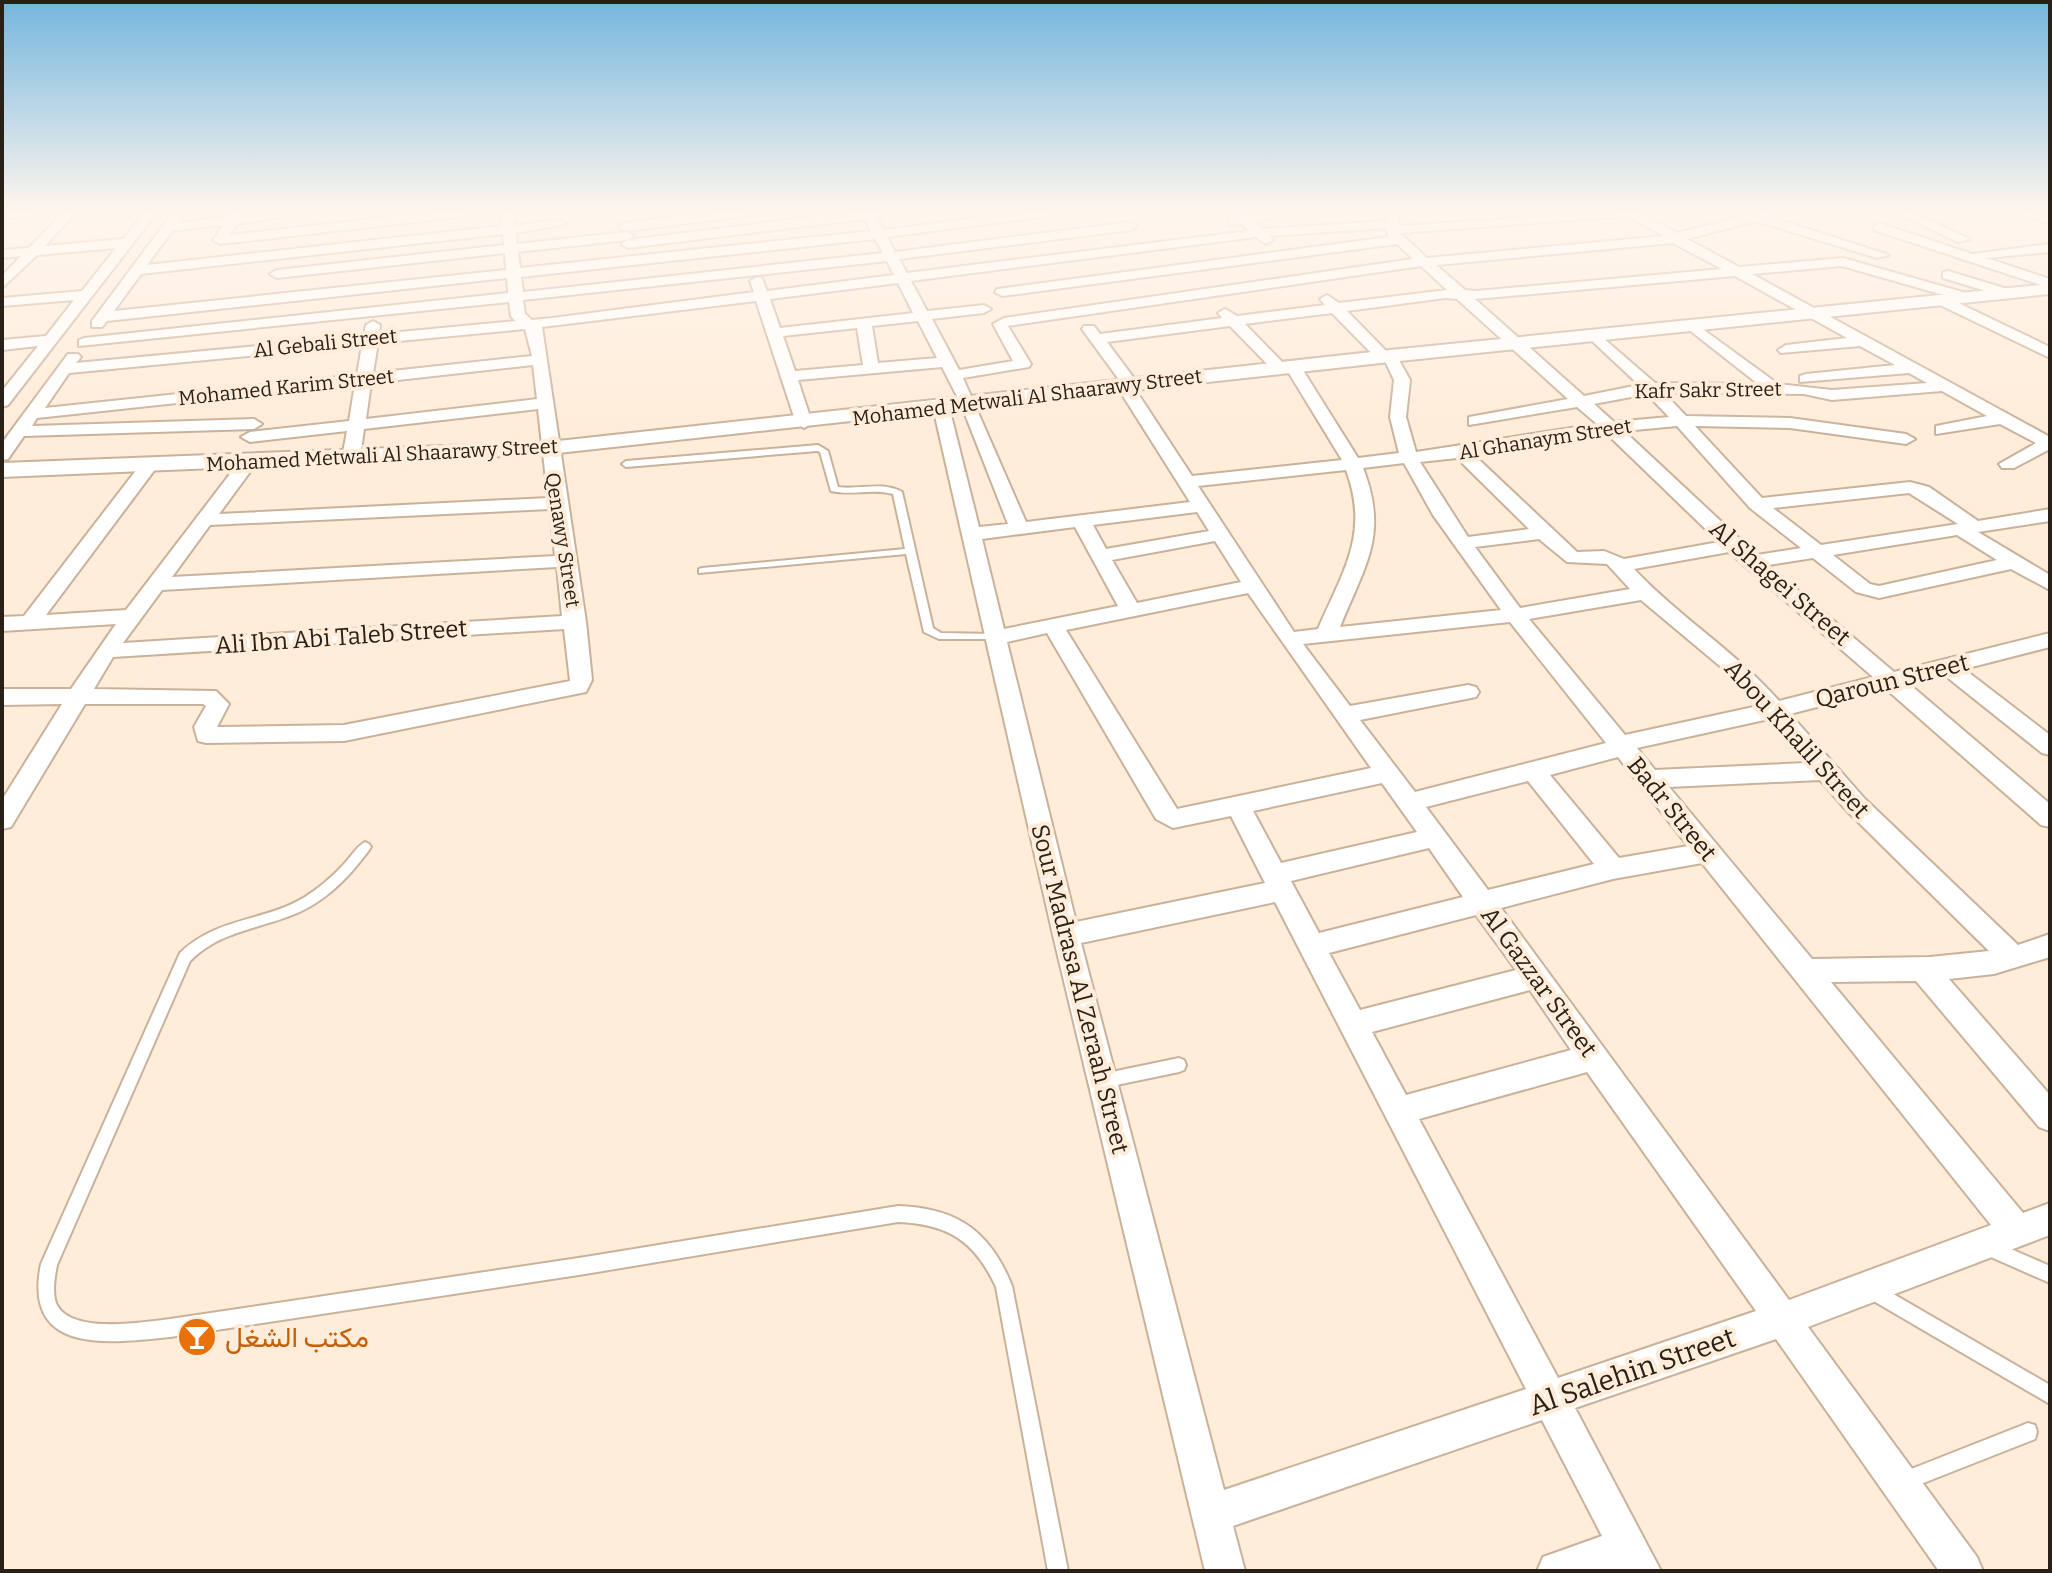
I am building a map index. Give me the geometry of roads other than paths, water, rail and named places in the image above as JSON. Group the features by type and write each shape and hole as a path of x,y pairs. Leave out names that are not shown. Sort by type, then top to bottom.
{"street":[{"path":"2,402 10,384 94,284"},
{"path":"2,455 127,284"},
{"path":"2,820 106,651 246,461 252,430 277,354 268,345 277,284"},
{"path":"103,317 399,284"},
{"name":"Qenawy Street","path":"77,695 213,697 218,704 205,727 206,735 271,736 344,733 578,687 581,680 576,622 549,448 536,330 520,319 514,284"},
{"path":"84,343 625,284"},
{"path":"638,284 645,310"},
{"path":"759,284 804,423"},
{"name":"Al Gebali Street","path":"65,369 905,284"},
{"path":"909,284 969,404 1019,528"},
{"path":"1002,292 1062,284"},
{"path":"1196,284 1287,367 1351,463 1365,495 1367,530 1326,635"},
{"path":"789,376 871,369 1023,364 1002,322 1275,284"},
{"path":"1311,284 1386,356"},
{"name":"Al Shagei Street","path":"1449,284 1610,427 1752,562 2050,818"},
{"path":"1097,339 1335,307 1583,284"},
{"path":"1762,284 2049,444"},
{"path":"1923,284 1968,298"},
{"path":"1978,284 2009,294"},
{"name":"Al Gazzar Street","path":"1057,285 1097,339 1184,482 1288,639 1483,903 1963,1571"},
{"path":"351,458 366,379 377,287"},
{"name":"Mohamed Metwali Al Shaarawy Street","path":"2,470 549,448 804,423 1386,356 2009,294 2050,287"},
{"path":"2,302 86,295"},
{"path":"1943,301 2050,353"},
{"path":"774,333 984,309"},
{"path":"864,322 871,369"},
{"path":"1693,326 1773,388"},
{"path":"1595,336 1651,388 1757,504 1863,588 1874,592 2015,562"},
{"path":"2,345 50,340"},
{"path":"1786,350 1862,341"},
{"path":"1821,362 1886,354"},
{"name":"Badr Street","path":"1386,356 1402,380 1399,426 1409,457 1463,543 1515,615 2017,1232"},
{"name":"Mohamed Karim Street","path":"32,414 539,360"},
{"path":"1806,379 1912,368"},
{"name":"Kafr Sakr Street","path":"1475,421 1651,388 1809,389 1832,395 1944,386"},
{"path":"20,431 252,430 358,425 544,403"},
{"name":"Sour Madrasa Al Zeraah Street","path":"941,407 1066,935 1225,1571"},
{"path":"1942,430 2003,418"},
{"name":"Al Ghanaym Street","path":"1184,482 1461,452 1610,427 1682,421 1790,423 1906,439"},
{"path":"2008,464 2049,444"},
{"path":"1461,452 1569,556 1609,558 1619,566 1733,545"},
{"path":"30,622 150,464"},
{"path":"1757,504 1910,487 1923,491 1968,528 2050,584"},
{"path":"205,520 558,503"},
{"path":"972,534 1200,506"},
{"path":"1752,562 2050,515"},
{"path":"1081,521 1131,611"},
{"path":"1463,543 1544,533"},
{"path":"1100,556 1219,535"},
{"path":"158,584 565,561"},
{"name":"Abou Khalil Street","path":"1619,566 1645,593 1741,672 1825,771 1925,875 2037,954"},
{"path":"996,637 1253,586"},
{"path":"1288,639 1515,615 1645,593"},
{"path":"2,624 133,616"},
{"name":"Ali Ibn Abi Taleb Street","path":"106,651 576,622"},
{"path":"1053,626 1168,817 1179,819 1388,773"},
{"name":"Qaroun Street","path":"1409,802 1533,771 1639,738 1774,710 2050,640"},
{"path":"1949,668 2050,747"},
{"path":"1345,715 1468,692"},
{"path":"2,697 77,695"},
{"path":"1533,771 1613,869"},
{"path":"1648,779 1825,771"},
{"path":"1238,806 1634,1559 1557,1571"},
{"path":"1066,935 1278,882 1435,837"},
{"path":"1312,946 1613,869 1708,852"},
{"path":"1805,971 1921,967 2037,954"},
{"path":"1921,967 2050,1117"},
{"path":"1353,1024 1536,977"},
{"path":"1398,1111 1593,1057"},
{"name":"Al Salehin Street","path":"1211,1514 1782,1320 2050,1219"}],"lane":[{"path":"626,464 818,448 824,451 834,489 846,492 889,489 897,492 931,634 996,637"},
{"path":"702,571 910,551"},
{"path":"365,847 345,875 304,903 218,931 194,946 185,957 49,1264 45,1299 51,1313 77,1330 146,1330 521,1278 898,1214 921,1214 944,1219 964,1229 982,1244 996,1264 1004,1286 1058,1571"},
{"path":"1102,1081 1179,1065"},
{"path":"1983,1245 2050,1275"},
{"path":"1868,1288 2050,1395"},
{"path":"1900,1483 2028,1432"}],"place":[{"name":"مكتب الشغل","path":"197,1337"}]}
